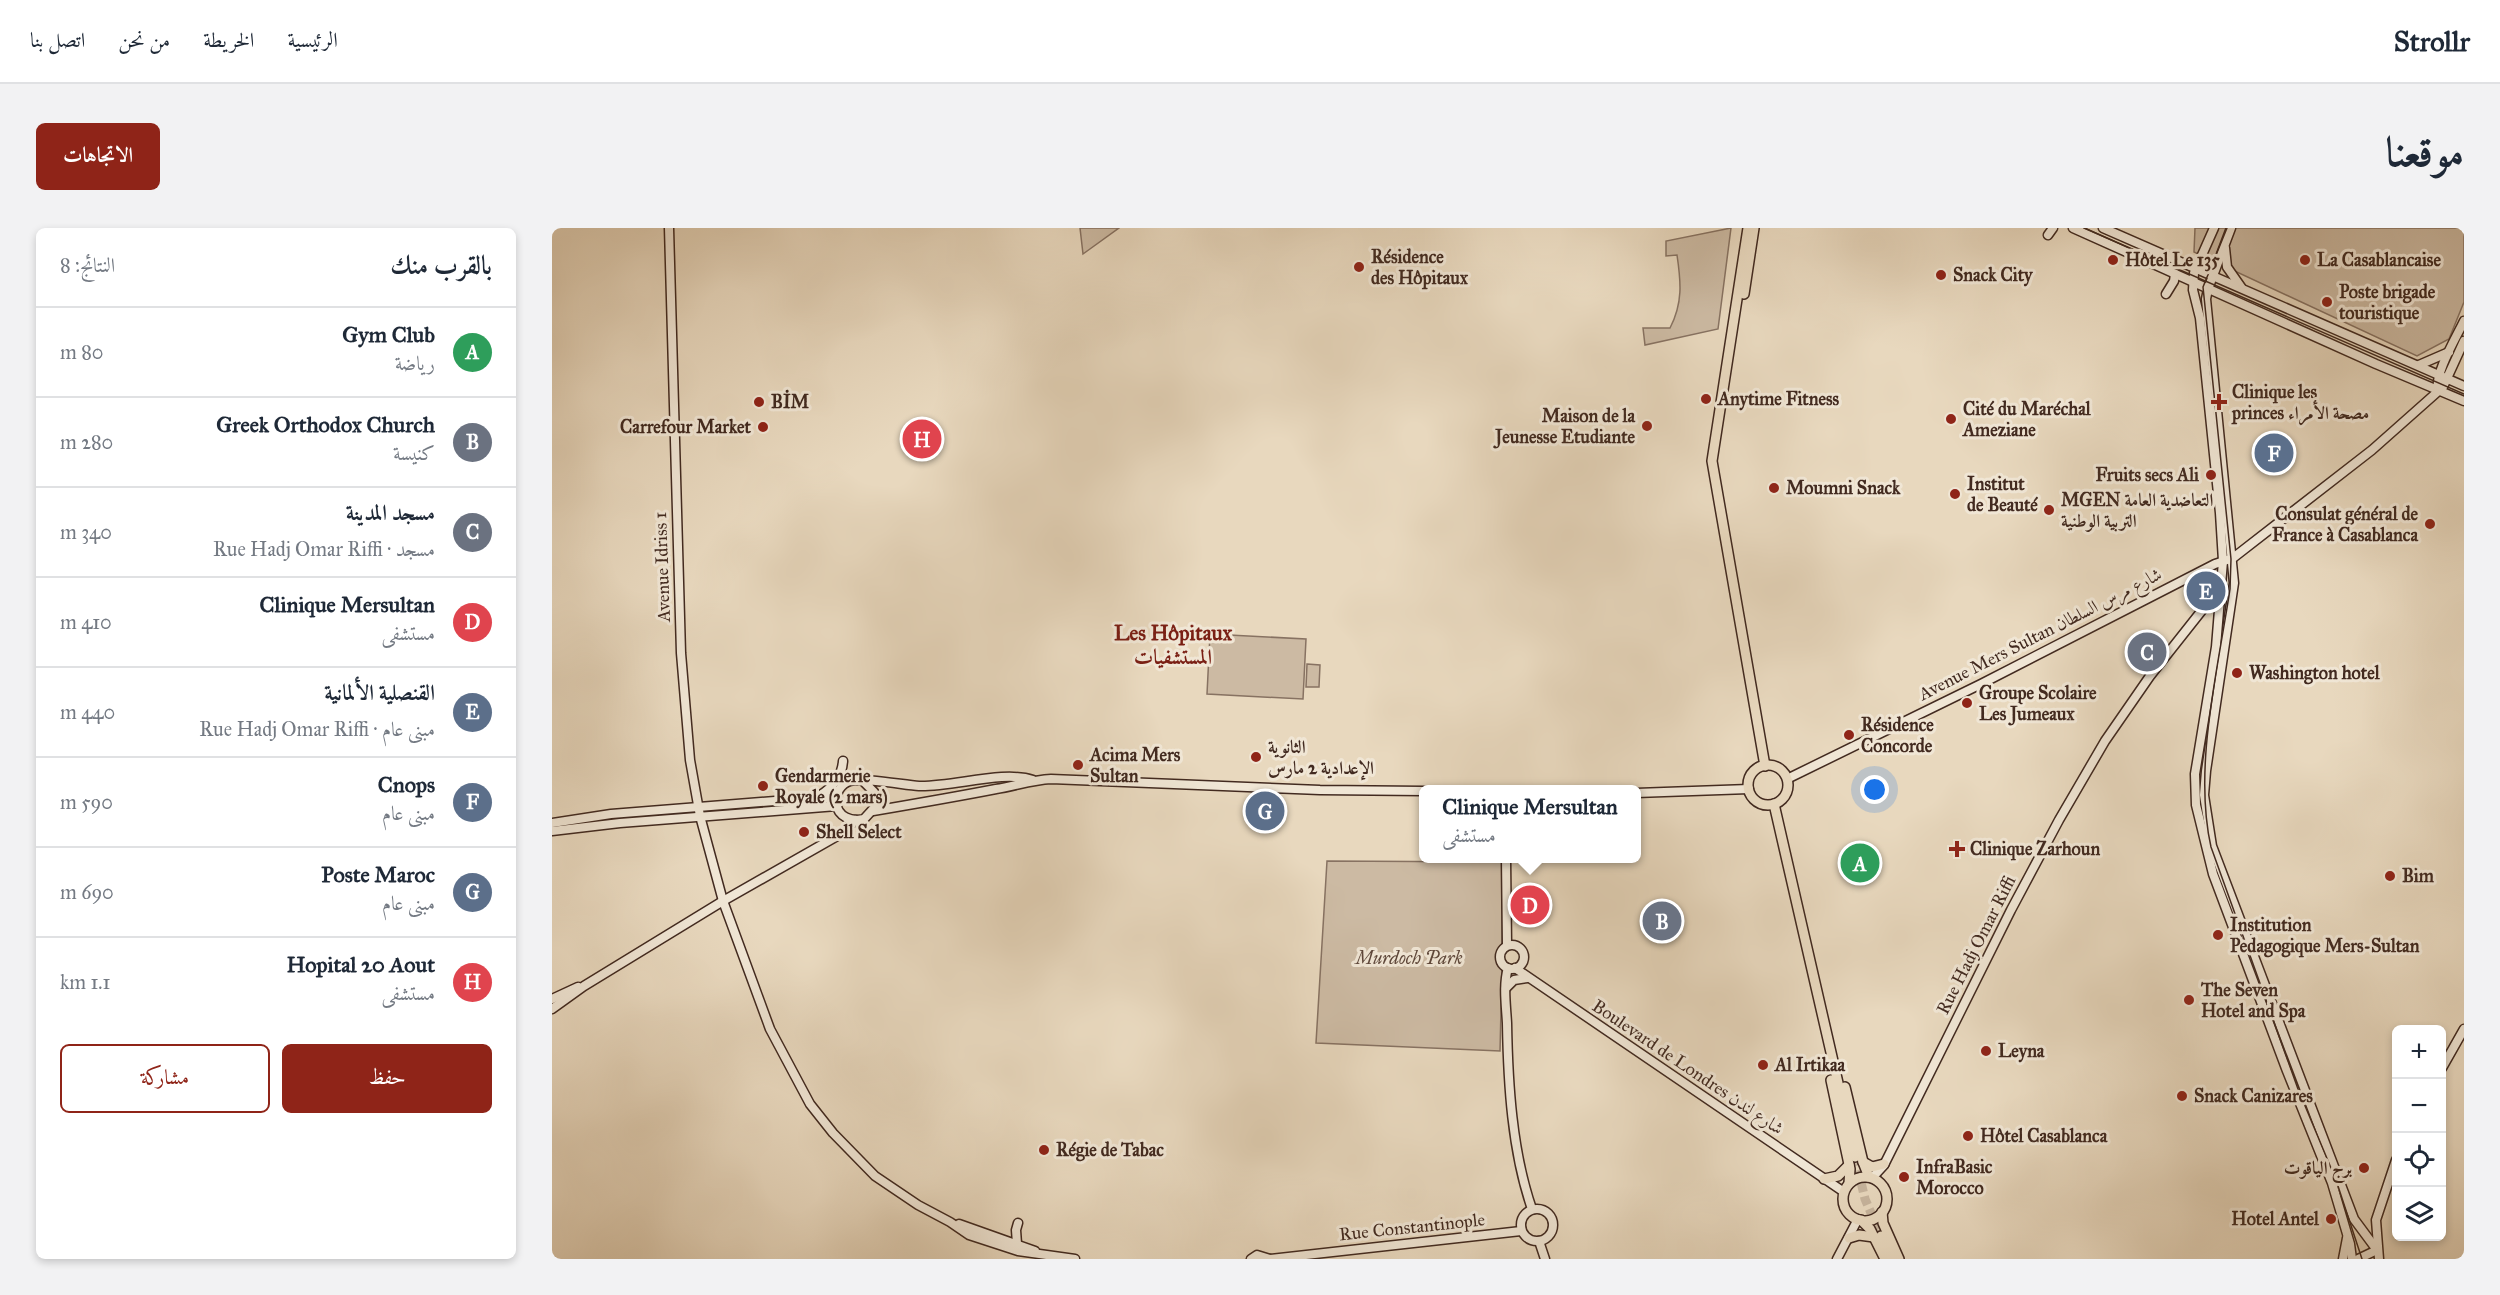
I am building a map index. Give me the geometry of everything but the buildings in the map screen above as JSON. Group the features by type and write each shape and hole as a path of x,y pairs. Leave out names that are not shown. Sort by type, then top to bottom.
{"main road":[{"path":"1734,316 1729,311 1742,228"},
{"path":"1748,228 1713,447 1713,466 1765,766"},
{"path":"1734,316 1741,312 1754,228"},
{"path":"1765,766 1777,768 1787,779 1786,795 1774,804 1758,802 1751,796 1749,789 1751,775 1758,768 1765,766"},
{"path":"1774,804 1814,977 1810,985 1855,1161 1871,1178 1881,1184 1886,1195 1886,1203 1882,1212 1883,1223 1899,1259"},
{"path":"1814,977 1821,982 1855,1161 1844,1192 1844,1203 1846,1210 1877,1236 1892,1259"},
{"path":"1855,1161 1872,1167 1884,1164"},
{"path":"1824,1179 1838,1176 1855,1161"},
{"path":"1849,1183 1859,1178 1871,1178"},
{"path":"1860,1220 1871,1219 1882,1212"},
{"path":"1849,1238 1859,1235 1877,1236"},
{"path":"1877,1236 1885,1259"}],"street":[{"name":"Avenue Idriss 1","path":"669,228 681,653 688,739 698,807 723,901 770,1029 810,1104 833,1133 875,1176 969,1235 980,1235"},
{"path":"2073,228 2464,401"},
{"path":"2103,228 2464,386"},
{"path":"2214,228 2193,282 2200,318 2223,561 2211,684 2195,774 2196,805 2200,829 2213,874 2332,1183 2352,1259"},
{"path":"2231,228 2208,289 2208,316 2234,583 2206,771 2204,795 2208,826 2212,846 2246,939 2354,1219 2378,1255"},
{"path":"2225,241 2224,253 2229,272 2238,285 2249,292"},
{"path":"2166,294 2174,281 2175,274"},
{"path":"2444,377 2450,352 2464,321"},
{"path":"2444,377 2464,341"},
{"path":"2419,365 2450,352"},
{"name":"Avenue Mers Sultan شارع مرس السلطان","path":"1787,779 2233,558 2372,450 2428,403 2444,387 2444,377"},
{"name":"Rue Hadj Omar Riffi","path":"1871,1178 1884,1164 2006,918 2059,819 2105,741 2150,676 2222,584"},
{"path":"819,796 830,789 840,775 843,761"},
{"path":"863,781 871,786 875,794 876,803 873,811 864,819 856,820 845,817 837,806 837,796 841,787 847,782 856,780 921,786 1020,776 1033,780 1070,779 1298,789 1419,791"},
{"path":"873,811 1021,785 1033,780"},
{"path":"1641,793 1749,789"},
{"path":"552,823 615,814 837,796"},
{"path":"552,831 700,816 837,806"},
{"path":"814,848 840,827 845,817"},
{"path":"552,1009 584,986 671,932 839,835 856,820"},
{"path":"1506,863 1507,945"},
{"path":"1512,968 1503,964 1500,957 1501,951 1507,945 1516,945 1523,952 1523,962 1512,968 1506,988 1512,1115 1532,1209"},
{"name":"Boulevard de Londres شارع لندن","path":"1512,968 1844,1192"},
{"path":"1506,988 1514,980 1527,978"},
{"path":"552,999 584,986"},
{"path":"2446,1061 2464,1029"},
{"path":"2378,1255 2378,1212 2392,1174"},
{"path":"1532,1209 1546,1211 1553,1223 1550,1234 1539,1241 1528,1239 1521,1231 1522,1218 1532,1209"},
{"path":"1838,1259 1860,1220"},
{"path":"1017,1244 1018,1223"},
{"name":"Rue Constantinople","path":"1251,1259 1257,1255 1270,1259 1521,1231"},
{"path":"2343,1259 2347,1234"},
{"path":"980,1235 1017,1244 1037,1252"},
{"path":"980,1235 1017,1251 1075,1259"},
{"path":"1539,1241 1545,1259"},
{"path":"2358,1259 2378,1255"}],"green space":[{"path":"1080,228 1119,228 1083,254"},
{"path":"1731,228 1718,329 1645,345 1643,328 1670,328 1679,301 1677,255 1666,256 1666,241"},
{"path":"2195,228 2464,228 2464,302 2449,339 2417,356 2194,252"},
{"path":"1210,634 1306,639 1303,699 1207,694"},
{"path":"1307,664 1320,665 1319,687 1306,687"},
{"name":"Murdoch Park","path":"1327,861 1502,863 1502,944 1496,955 1502,968 1500,1051 1316,1043"}],"tunnel":[{"path":"1855,1157 1865,1199 1881,1236"}],"tram line":[{"path":"2084,228 2464,394"},
{"path":"2227,228 2203,287 2231,559 2230,589 2209,718 2205,784 2206,816 2211,847 2298,1089 2336,1180 2362,1259"}],"place":[{"name":"Hôtel Le 135","path":"2113,260"},
{"name":"La Casablancaise","path":"2305,260"},
{"name":"Résidence des Hôpitaux","path":"1359,267"},
{"name":"Snack City","path":"1941,275"},
{"name":"Poste brigade touristique","path":"2327,302"},
{"name":"Anytime Fitness","path":"1706,399"},
{"name":"BİM","path":"759,402"},
{"name":"Clinique les princes مصحة الأمراء","path":"2219,402"},
{"name":"Cité du Maréchal Ameziane","path":"1951,419"},
{"name":"Maison de la Jeunesse Etudiante","path":"1647,426"},
{"name":"Carrefour Market","path":"763,427"},
{"name":"Hopital 20 Aout","path":"922,439"},
{"name":"Cnops","path":"2274,453"},
{"name":"Fruits secs Ali","path":"2211,475"},
{"name":"Moumni Snack","path":"1774,488"},
{"name":"Institut de Beauté","path":"1955,494"},
{"name":"MGEN التعاضدية العامة التربية الوطنية","path":"2049,510"},
{"name":"Consulat général de France à Casablanca","path":"2430,524"},
{"name":"القنصلية الألمانية","path":"2206,591"},
{"name":"مسجد المدينة","path":"2147,652"},
{"name":"Washington hotel","path":"2237,673"},
{"name":"Groupe Scolaire Les Jumeaux","path":"1967,703"},
{"name":"Résidence Concorde","path":"1849,735"},
{"name":"الثانوية الإعدادية 2 مارس","path":"1256,757"},
{"name":"Acima Mers Sultan","path":"1078,765"},
{"name":"Gendarmerie Royale (2 mars)","path":"763,786"},
{"name":"Poste Maroc","path":"1265,811"},
{"name":"Shell Select","path":"804,832"},
{"name":"Clinique Zarhoun","path":"1957,849"},
{"name":"Gym Club","path":"1860,863"},
{"name":"Bim","path":"2390,876"},
{"name":"Clinique Mersultan","path":"1530,905"},
{"name":"Greek Orthodox Church","path":"1662,921"},
{"name":"Institution Pedagogique Mers-Sultan","path":"2218,935"},
{"name":"The Seven Hotel and Spa","path":"2189,1000"},
{"name":"Leyna","path":"1986,1051"},
{"name":"Al Irtikaa","path":"1763,1065"},
{"name":"Snack Canizares","path":"2182,1096"},
{"name":"Hôtel Casablanca","path":"1968,1136"},
{"name":"Régie de Tabac","path":"1044,1150"},
{"name":"برج الياقوت","path":"2364,1168"},
{"name":"InfraBasic Morocco","path":"1904,1177"},
{"name":"Hotel Antel","path":"2331,1219"}],"district":[{"name":"Les Hôpitaux المستشفيات","path":"1173,645"}]}
